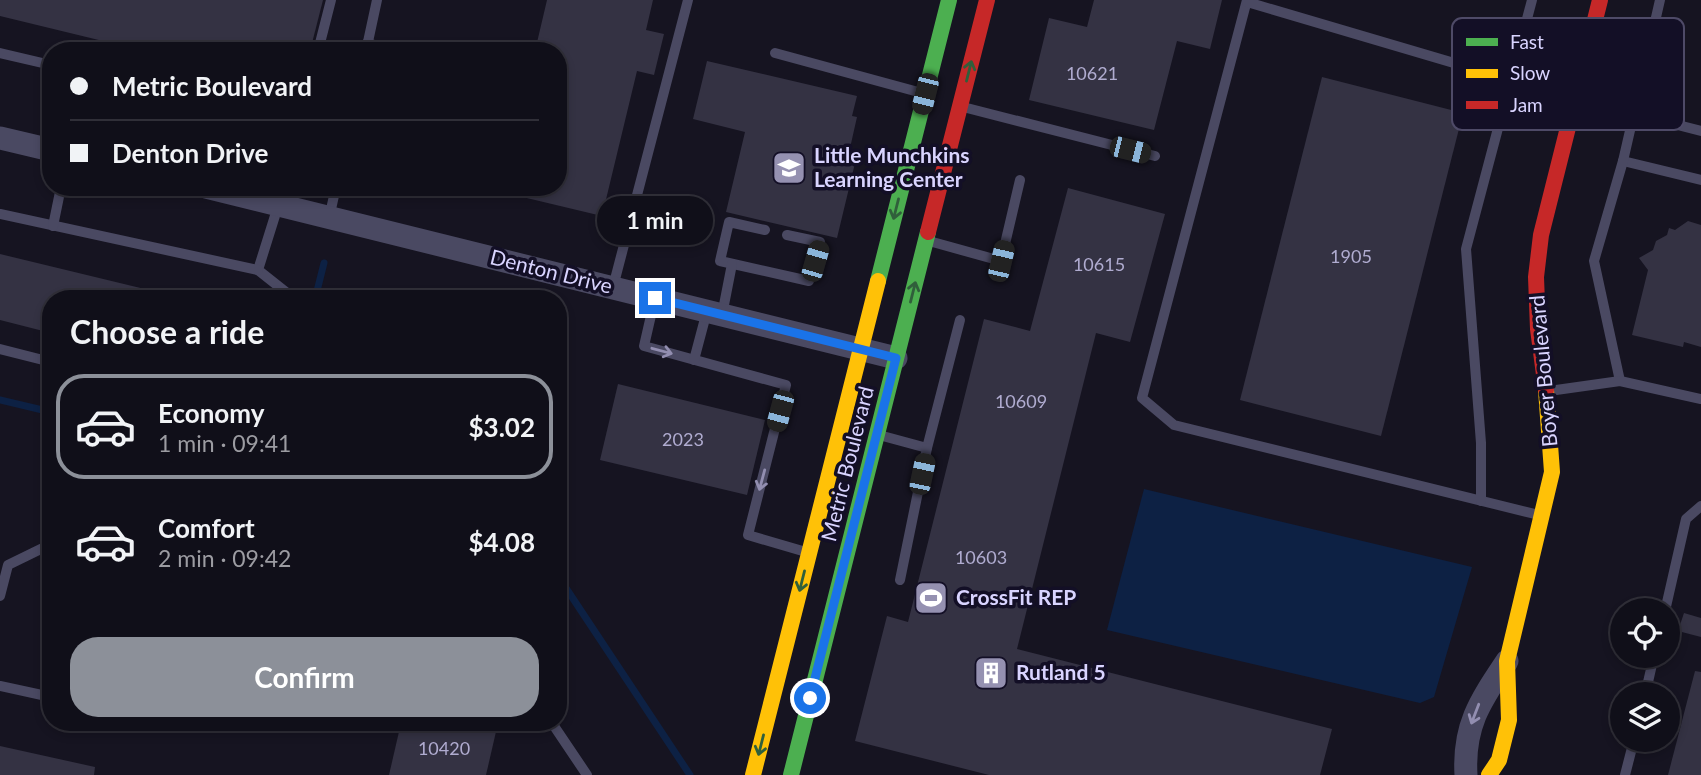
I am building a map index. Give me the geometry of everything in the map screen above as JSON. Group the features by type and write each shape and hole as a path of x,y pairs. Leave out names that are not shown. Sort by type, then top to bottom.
{"main road":[{"name":"Metric Boulevard","path":"753,775 949,0"},
{"name":"Metric Boulevard","path":"791,775 987,0"},
{"name":"Boyer Boulevard","path":"1596,18 1600,0"},
{"name":"Boyer Boulevard","path":"1489,775 1499,760 1509,720 1507,661 1552,472 1538,329 1536,277 1541,235 1568,130"}],"street":[{"path":"0,138 42,148"},
{"name":"Denton Drive","path":"281,196 329,218 896,358"},
{"name":"Boyer Boulevard","path":"1465,775 1464,752 1474,711 1507,661"}],"lane":[{"path":"320,42 331,0"},
{"path":"368,42 377,0"},
{"path":"613,288 688,0"},
{"path":"1528,18 1532,0"},
{"path":"1656,18 1660,0"},
{"path":"1452,62 1247,1 1142,398 1174,425 1543,516"},
{"path":"0,53 42,63"},
{"path":"775,53 925,94"},
{"path":"961,106 1156,156"},
{"path":"1684,127 1701,131"},
{"path":"1481,501 1480,443 1466,249 1498,130"},
{"path":"1620,381 1594,261 1630,130"},
{"path":"1623,160 1701,180"},
{"path":"926,241 1001,261 1020,180"},
{"path":"53,226 59,196"},
{"path":"258,271 281,196"},
{"path":"329,218 334,196"},
{"path":"0,214 258,271 283,290"},
{"path":"765,230 729,222 720,261 809,281 820,242 787,235"},
{"path":"694,360 715,313 732,264"},
{"path":"655,298 644,346 786,385 748,535 809,553"},
{"path":"900,580 927,448 960,320"},
{"path":"0,349 42,360"},
{"path":"1546,392 1620,381 1701,399"},
{"path":"877,434 927,448"},
{"path":"1668,598 1686,519 1701,506"},
{"path":"0,596 8,565 42,548"},
{"path":"0,686 42,695"},
{"path":"557,731 587,775"},
{"path":"1625,775 1631,752"}],"water":[{"path":"1144,489 1472,567 1434,697 1420,703 1107,630"}],"building":[{"path":"0,0 323,0 312,42 107,42 0,16"},
{"path":"547,0 653,0 646,30 664,34 654,75 637,71 602,216 518,196 567,196 567,42 537,42"},
{"path":"1094,0 1222,0 1210,49 1177,41 1154,130 1029,100 1049,18 1087,27"},
{"path":"707,61 857,96 852,116 857,117 848,157 856,159 837,238 726,212 745,132 693,119"},
{"path":"1322,77 1452,110 1452,130 1459,130 1381,436 1240,400"},
{"path":"1068,188 1165,214 1130,342 1096,333 1017,649 1332,729 1320,775 989,775 855,741 887,616 908,622 984,319 1030,331"},
{"path":"1688,221 1701,225 1701,347 1684,342 1683,347 1632,335 1648,270 1639,258 1653,250 1656,241 1667,235 1669,228 1675,230"},
{"path":"0,254 149,290 42,290 42,331 0,320"},
{"path":"618,384 765,420 747,495 600,460"},
{"path":"1684,613 1701,618 1701,637 1680,632"},
{"path":"1695,671 1701,672 1701,775 1668,775 1674,752 1680,752 1680,729"},
{"path":"399,731 496,731 486,775 389,775"},
{"path":"0,746 95,767 94,775 0,775"}],"waterway":[{"path":"317,290 324,263"},
{"path":"0,400 42,410"},
{"path":"567,590 690,775"}],"traffic: fast":[{"path":"878,281 949,0"},
{"path":"791,775 928,232"}],"traffic: slow":[{"path":"753,775 878,281"},
{"path":"1489,775 1499,760 1509,720 1507,661 1552,472 1546,390"}],"traffic: jam":[{"path":"928,232 987,0"},
{"path":"1595,18 1600,0"},
{"path":"1546,390 1538,329 1536,277 1541,235 1567,130"}],"place":[{"name":"Little Munchkins Learning Center","path":"789,168"},
{"name":"CrossFit REP","path":"931,598"},
{"name":"Rutland 5","path":"991,673"}],"route":[{"path":"655,298 896,358 810,698"}]}
